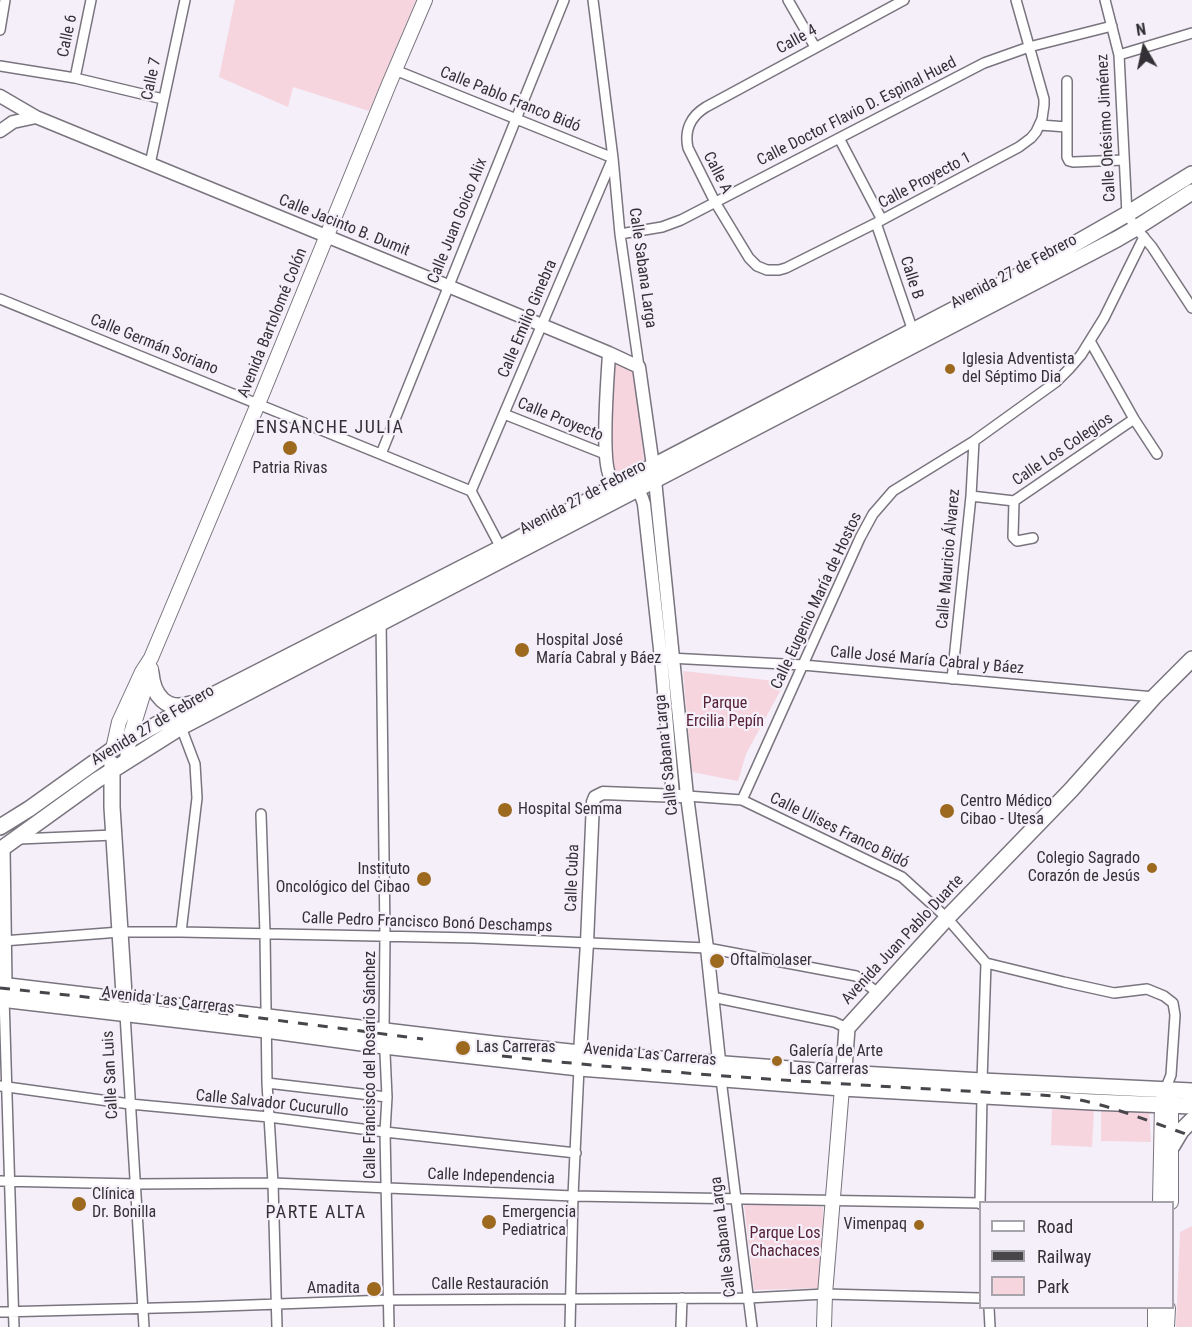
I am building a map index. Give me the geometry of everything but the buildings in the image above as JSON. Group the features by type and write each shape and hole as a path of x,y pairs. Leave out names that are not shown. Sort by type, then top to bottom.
{"main road":[{"name":"Avenida Bartolomé Colón","path":"128,761 129,740 151,666 425,0"},
{"name":"Avenida 27 de Febrero","path":"1,849 111,771 181,727 619,484 654,473 915,336 1192,174"},
{"name":"Avenida 27 de Febrero","path":"915,336 1140,233 1192,192"},
{"name":"Avenida 27 de Febrero","path":"0,828 113,749 199,702 381,616 637,489 654,473"},
{"name":"Avenida Juan Pablo Duarte","path":"824,1327 847,1028 947,918 1071,790 1154,697 1192,659"},
{"name":"Avenida Bartolomé Colón","path":"113,749 119,722 142,672 151,666"},
{"path":"151,666 152,684 157,696 169,705 185,706 199,702"},
{"name":"Calle San Luis","path":"113,749 112,807 125,1007"},
{"path":"82,791 96,793 108,799 112,807"},
{"path":"1,849 2,992"},
{"name":"Avenida Las Carreras","path":"2,992 265,1023 384,1030 494,1044 580,1060"},
{"name":"Avenida Las Carreras","path":"265,1023 384,1046 843,1080 1167,1097 1192,1106"},
{"name":"Avenida Las Carreras","path":"1167,1097 1192,1090"},
{"path":"1167,1097 1172,1146 1171,1201"},
{"path":"1160,1201 1167,1097"},
{"path":"1172,1146 1181,1131 1192,1120"},
{"path":"1155,1309 1155,1327"},
{"path":"1167,1327 1168,1309"}],"street":[{"path":"0,30 5,0"},
{"name":"Calle 6","path":"75,78 91,0"},
{"name":"Calle 7","path":"150,164 185,0"},
{"name":"Calle Juan Goico Alix","path":"381,454 564,0"},
{"name":"Calle Sabana Larga","path":"593,0 620,234 654,473 687,796 752,1327"},
{"path":"788,0 815,47"},
{"name":"Calle 4","path":"706,107 904,0"},
{"path":"1016,0 1044,99 1044,112 1040,125 1067,127"},
{"name":"Calle Onésimo Jiménez","path":"1105,0 1119,55 1127,214 1192,308"},
{"name":"Calle Doctor Flavio D. Espinal Hued","path":"620,234 672,224 984,63 1029,47 1112,26"},
{"path":"1119,55 1192,33"},
{"path":"0,66 75,78 163,99"},
{"name":"Calle Pablo Franco Bidó","path":"395,70 613,158"},
{"path":"1067,81 1067,157 1069,161 1124,160"},
{"name":"Calle Jacinto B. Dumit","path":"0,96 36,117 639,367"},
{"name":"Calle A","path":"706,107 692,118 686,133 688,148 745,254"},
{"path":"0,131 13,122 36,117"},
{"name":"Calle Proyecto 1","path":"745,254 753,263 762,268 772,271 786,268 1019,147 1031,138 1040,125"},
{"name":"Calle B","path":"839,138 879,221 915,336"},
{"name":"Calle Emilio Ginebra","path":"471,491 613,158"},
{"name":"Calle Eugenio María de Hostos","path":"742,800 860,538 873,514 893,491 974,441 1056,382 1081,356 1116,295 1140,233"},
{"name":"Calle Germán Soriano","path":"0,299 471,491"},
{"path":"1090,341 1134,419 1157,454"},
{"path":"609,353 605,454 608,473 612,480 619,484 627,484 637,489"},
{"name":"Calle Proyecto","path":"504,414 605,454"},
{"name":"Calle Los Colegios","path":"971,496 1014,501 1134,419"},
{"name":"Calle Mauricio Álvarez","path":"952,679 971,496 974,441"},
{"name":"Calle Sabana Larga","path":"637,489 645,509 673,795"},
{"path":"471,491 501,548"},
{"path":"1014,501 1013,537 1017,541 1033,538"},
{"name":"Calle Francisco del Rosario Sánchez","path":"381,616 384,1046 387,1097 385,1132 389,1327"},
{"name":"Calle José María Cabral y Báez","path":"661,658 803,666 1154,697"},
{"path":"181,727 195,764 197,798 181,932"},
{"name":"Calle Cuba","path":"570,1327 573,1196 593,801 595,796 603,793 687,796"},
{"name":"Calle Ulises Franco Bidó","path":"687,796 742,800 902,877 947,918 986,963"},
{"path":"261,814 265,1023 277,1327"},
{"path":"16,839 114,835"},
{"name":"Calle Pedro Francisco Bonó Deschamps","path":"3,941 120,932 181,932 489,938 707,948 856,976 878,993"},
{"path":"981,1201 986,963 1114,993 1147,989 1164,996 1173,1003 1175,1015 1172,1075 1167,1097"},
{"path":"2,992 4,1181 14,1327"},
{"path":"712,997 834,1022 847,1028"},
{"name":"Calle San Luis","path":"125,1007 144,1327"},
{"path":"267,1083 387,1097"},
{"name":"Calle Salvador Cucurullo","path":"3,1086 130,1104 269,1117 576,1154"},
{"name":"Calle Independencia","path":"4,1181 135,1184 273,1183 573,1196 979,1203"},
{"name":"Calle Restauración","path":"0,1312 388,1300 748,1298 825,1294 979,1298"},
{"path":"681,1327 682,1298"},
{"path":"989,1309 990,1327"}],"green space":[{"path":"235,0 416,0 369,111 293,87 288,107 219,77"},
{"path":"610,359 634,368 644,460 622,471 613,470 610,462"},
{"name":"Parque Ercilia Pepín","path":"683,671 785,682 746,754 738,781 692,772"},
{"path":"1101,1108 1149,1109 1151,1142 1101,1141"},
{"path":"1052,1109 1094,1110 1092,1147 1051,1145"},
{"name":"Parque Los Chachaces","path":"744,1204 823,1207 822,1288 754,1290"},
{"path":"1192,1226 1192,1327 1176,1327 1180,1232"}],"railway":[{"path":"0,988 143,1003 423,1039"},
{"path":"502,1056 710,1075 1057,1096 1109,1107 1192,1136"}],"place":[{"name":"Iglesia Adventista del Séptimo Dia","path":"950,369"},
{"name":"Patria Rivas","path":"290,448"},
{"name":"Hospital José María Cabral y Báez","path":"522,650"},
{"name":"Hospital Semma","path":"505,810"},
{"name":"Centro Médico Cibao - Utesa","path":"947,811"},
{"name":"Colegio Sagrado Corazón de Jesús","path":"1152,868"},
{"name":"Instituto Oncológico del Cibao","path":"424,879"},
{"name":"Oftalmolaser","path":"717,961"},
{"name":"Las Carreras","path":"463,1048"},
{"name":"Galería de Arte Las Carreras","path":"777,1061"},
{"name":"Clínica Dr. Bonilla","path":"79,1204"},
{"name":"Emergencia Pediatrica","path":"489,1222"},
{"name":"Vimenpaq","path":"919,1225"},
{"name":"Amadita","path":"374,1289"}],"district":[{"name":"ENSANCHE JULIA","path":"330,428"},
{"name":"PARTE ALTA","path":"316,1213"}]}
